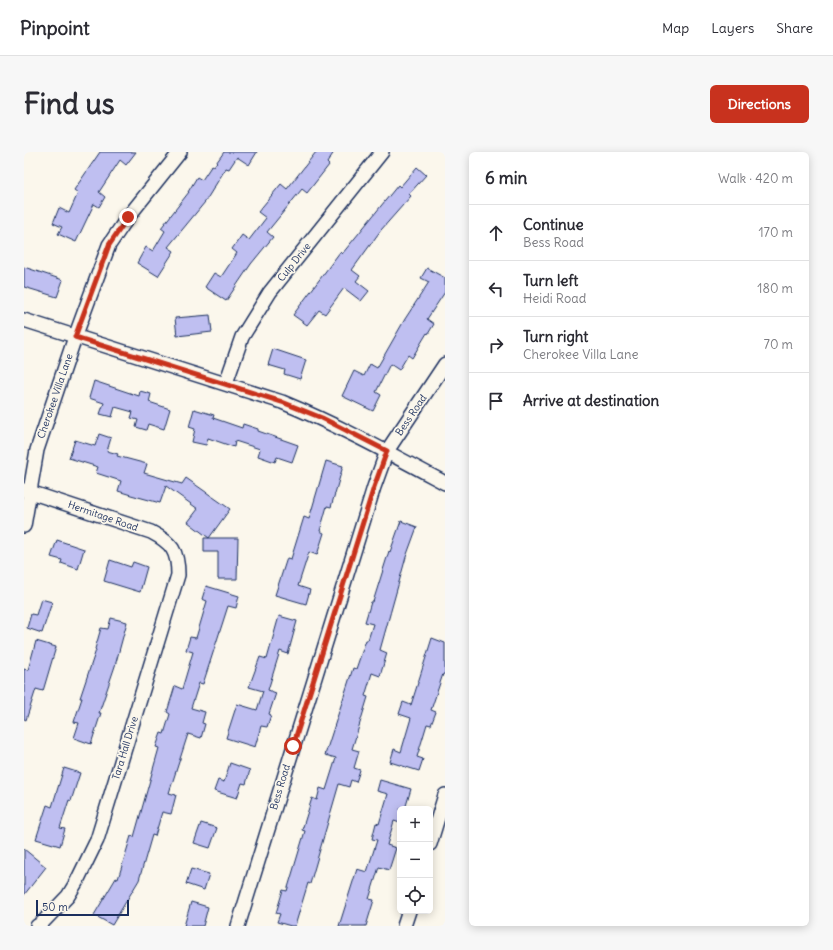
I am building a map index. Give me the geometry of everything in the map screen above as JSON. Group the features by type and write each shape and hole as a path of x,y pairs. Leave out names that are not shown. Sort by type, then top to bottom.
{"street":[{"name":"Cherokee Villa Lane","path":"24,526 27,491 37,450 75,337 109,245 128,217 180,152"},
{"name":"Culp Drive","path":"226,383 242,337 270,292 382,152"},
{"path":"24,320 282,402 322,418 445,483"},
{"name":"Bess Road","path":"238,926 374,487 387,451 445,364"},
{"name":"Hermitage Road","path":"27,491 151,532 163,538 175,553"},
{"name":"Tara Hall Drive","path":"37,926 42,923 68,896 77,881 96,840 178,575 178,563 175,553"},
{"path":"431,842 445,795"},
{"path":"404,926 408,914"}],"building":[{"path":"100,152 136,152 126,165 120,160 99,192 105,197 99,207 94,204 76,242 58,234 62,227 53,223 59,208 69,213 78,193 74,190"},
{"path":"224,152 257,152 249,165 237,157 229,169 226,168 205,202 168,247 174,251 158,276 137,263 146,247 153,251 165,231 161,228 189,192 197,177 202,180 212,165 214,166"},
{"path":"316,152 334,152 327,163 329,165 307,193 302,189 267,232 273,237 251,264 226,301 205,287 214,273 221,277 237,253 232,249 242,235 249,240 266,218 258,212 281,184 287,189"},
{"path":"417,167 426,175 409,194 411,196 381,230 352,270 360,276 356,281 369,291 361,301 344,288 325,314 319,310 307,325 293,315 340,252 342,254 398,185 400,187"},
{"path":"24,267 63,280 57,297 24,287"},
{"path":"427,268 445,278 445,292 427,319 434,324 428,334 427,333 412,358 408,355 399,370 390,364 376,392 381,395 373,411 342,396 354,371 364,376 370,364 377,368 405,319 429,282 421,278"},
{"path":"210,315 212,332 177,336 175,318"},
{"path":"273,349 306,360 300,379 284,374 285,370 268,365"},
{"path":"94,381 139,396 140,391 151,394 149,402 170,409 164,429 148,424 146,430 136,427 138,420 131,418 133,412 115,407 112,417 100,414 104,403 89,398"},
{"path":"194,409 214,415 213,418 242,428 243,424 298,445 292,462 277,457 275,462 258,456 260,449 235,441 234,447 208,438 206,445 192,442 195,429 189,427"},
{"path":"99,434 111,438 107,451 118,454 117,456 147,464 144,473 182,484 186,478 230,509 209,538 188,522 198,509 166,486 160,503 131,495 118,491 121,481 96,473 98,467 69,458 75,440 95,446"},
{"path":"326,461 343,466 331,507 327,506 320,531 324,533 317,555 309,552 298,586 310,590 306,604 275,595 287,558 291,559 304,517 309,519"},
{"path":"401,521 417,527 406,557 380,650 387,653 380,676 372,673 365,696 368,697 352,749 359,751 354,768 360,770 356,782 351,780 349,787 339,784 310,884 308,883 295,926 277,922 280,914 276,913 283,890 287,891 305,831 302,830 312,798 317,800 320,788 326,790 336,758 325,755 353,668 356,669 366,640 368,640 373,624 365,622 389,551 390,552"},
{"path":"204,538 238,538 237,579 218,579 218,552 204,552"},
{"path":"57,540 84,549 78,569 61,563 62,560 51,557"},
{"path":"110,560 131,567 133,562 147,567 140,592 104,581"},
{"path":"206,586 239,596 236,608 228,606 203,684 199,683 191,708 205,712 202,723 205,724 201,738 188,734 169,793 176,795 171,814 162,812 155,836 152,835 139,880 112,925 94,915 116,878 118,879 131,836 134,837 159,748 156,747 161,733 164,734 170,714 167,712 175,686 182,689 193,652 186,650 190,637 196,638 207,601 202,599"},
{"path":"41,599 52,602 42,633 27,628 31,614 36,615"},
{"path":"279,616 297,621 288,654 280,651 268,690 276,693 269,714 271,715 267,727 261,726 255,747 226,738 237,704 257,710 263,691 249,687 260,657 267,659"},
{"path":"111,618 127,622 91,744 74,738 79,723 74,722 82,698 80,698 96,650 101,628 108,629"},
{"path":"432,638 445,643 445,674 443,674 431,710 436,712 431,725 427,724 417,757 423,759 419,771 390,762 394,749 401,752 411,718 399,714 403,702 411,705"},
{"path":"36,641 56,647 43,691 36,689 26,720 24,719 24,669 28,670"},
{"path":"230,763 250,770 246,784 242,783 237,798 214,791 218,780 224,782"},
{"path":"64,768 80,773 60,828 65,829 60,846 36,839 47,805 52,807"},
{"path":"380,780 411,789 406,806 397,806 397,822 394,821 387,845 396,848 389,870 379,867 369,899 374,900 366,926 339,926 357,869 367,872 377,840 372,839 376,823 379,824 388,794 377,791"},
{"path":"201,823 217,828 210,848 194,843"},
{"path":"24,849 46,867 24,895"},
{"path":"191,869 209,874 204,890 186,884"},
{"path":"191,902 208,907 203,926 184,926"}],"route":[{"path":"128,217 109,245 75,337 252,391 322,418 387,451 374,487 293,746"}]}
